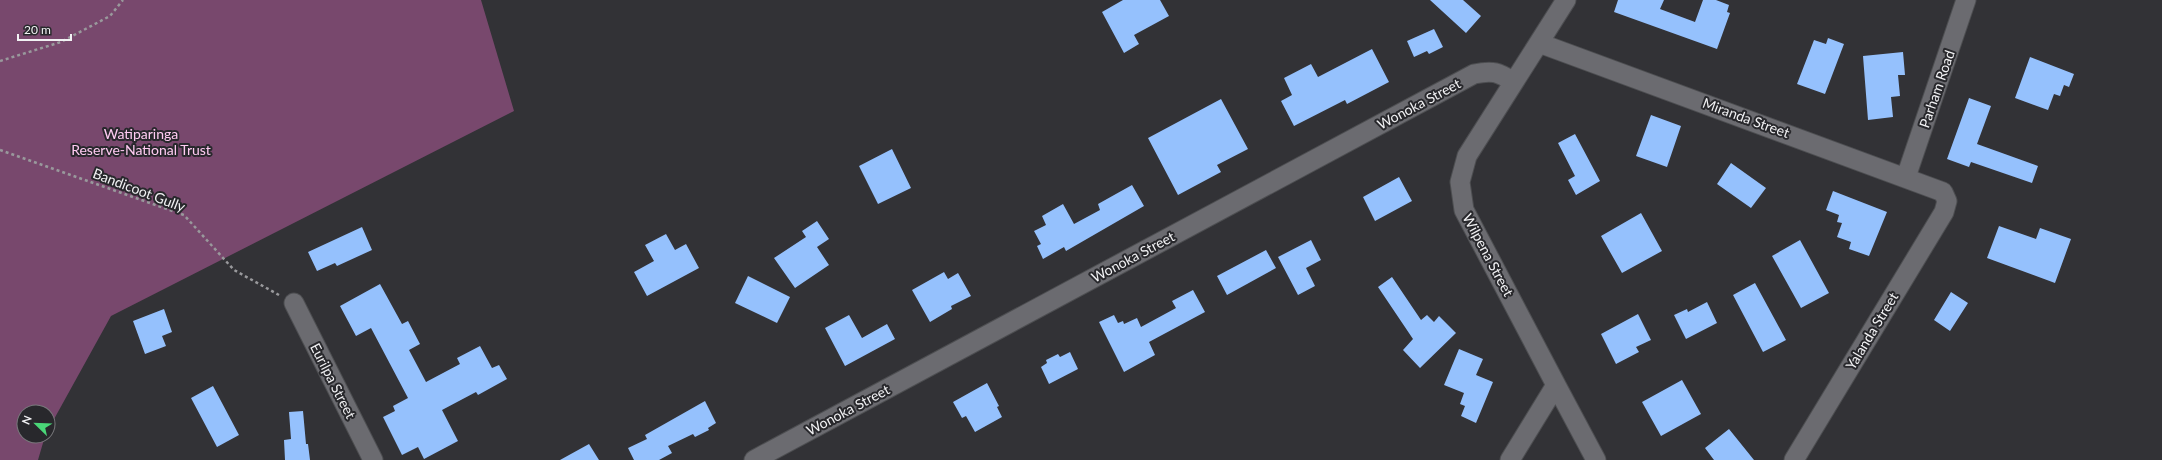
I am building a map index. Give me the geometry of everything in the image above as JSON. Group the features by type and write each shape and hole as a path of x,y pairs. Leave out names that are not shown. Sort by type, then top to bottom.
{"street":[{"name":"Wilpena Street","path":"1566,0 1467,156 1460,182 1464,210 1596,460"},
{"name":"Parham Road","path":"1906,177 1966,0"},
{"name":"Miranda Street","path":"1539,43 1906,177 1943,192 1947,201"},
{"name":"Wonoka Street","path":"754,460 1474,74 1490,71 1501,74 1514,82"},
{"name":"Yalanda Street","path":"1794,460 1944,212 1947,201"},
{"name":"Eurilpa Street","path":"294,303 373,460"},
{"path":"1510,460 1556,385"}],"path":[{"path":"0,61 61,42 110,16 123,0"},
{"name":"Bandicoot Gully","path":"0,150 184,215 234,270 294,303"}],"green space":[{"name":"Watiparinga Reserve-National Trust","path":"0,0 481,0 514,111 111,316 56,416 56,404 16,404 16,444 43,444 38,460 0,460"}],"building":[{"path":"1123,0 1160,0 1169,16 1134,35 1139,44 1124,53 1102,12"},
{"path":"1430,0 1463,0 1481,16 1466,33"},
{"path":"1618,0 1664,0 1660,9 1695,22 1703,0 1716,0 1729,5 1727,12 1730,13 1717,49 1614,12"},
{"path":"1434,29 1443,47 1429,54 1427,51 1414,57 1407,41"},
{"path":"1828,38 1844,44 1825,94 1797,84 1814,40 1826,44"},
{"path":"1372,49 1389,82 1347,104 1345,100 1294,126 1281,101 1292,95 1284,78 1311,64 1318,77"},
{"path":"1903,52 1905,75 1898,75 1900,96 1891,97 1893,117 1868,120 1863,56"},
{"path":"2030,57 2074,74 2069,87 2064,85 2060,96 2054,94 2048,110 2015,98"},
{"path":"1969,98 1991,106 1977,144 2038,166 2032,183 1971,162 1969,167 1947,159"},
{"path":"1221,99 1248,149 1217,165 1221,172 1178,195 1148,138"},
{"path":"1651,115 1681,126 1667,167 1636,156"},
{"path":"1575,134 1600,181 1576,195 1568,180 1575,176 1558,143"},
{"path":"892,149 911,188 878,204 859,166"},
{"path":"1731,163 1766,188 1751,208 1717,184"},
{"path":"1399,177 1412,201 1375,221 1363,197"},
{"path":"1132,185 1144,206 1066,251 1064,247 1043,259 1037,246 1041,244 1034,231 1046,225 1042,216 1063,204 1074,224 1100,210 1098,204"},
{"path":"1833,191 1887,212 1869,256 1849,249 1851,242 1837,237 1842,223 1837,222 1839,215 1826,210"},
{"path":"1641,213 1662,251 1622,273 1601,236"},
{"path":"817,221 829,239 817,247 829,265 795,288 774,258 806,237 802,231"},
{"path":"1999,226 2036,239 2040,228 2071,239 2055,283 1987,258"},
{"path":"362,227 372,250 337,266 335,263 317,271 308,252"},
{"path":"666,234 675,250 686,244 699,268 647,296 634,272 654,261 645,245"},
{"path":"1311,240 1321,260 1306,268 1315,286 1298,295 1278,257"},
{"path":"1800,240 1829,293 1801,308 1772,256"},
{"path":"1266,250 1276,268 1227,295 1217,276"},
{"path":"944,272 948,279 958,273 971,296 951,306 952,309 930,322 912,290"},
{"path":"748,276 790,297 777,323 735,303"},
{"path":"1392,277 1421,320 1427,315 1434,322 1439,316 1456,333 1420,368 1403,350 1413,339 1378,287"},
{"path":"1755,283 1786,340 1763,352 1733,295"},
{"path":"380,284 402,324 408,321 420,344 409,350 426,382 460,364 457,358 480,346 492,368 499,365 507,379 478,395 476,392 442,410 458,441 424,459 418,447 402,455 383,417 395,411 393,406 408,398 371,328 356,336 340,306"},
{"path":"1193,290 1205,312 1149,342 1155,355 1124,372 1099,322 1114,315 1118,323 1123,321 1124,324 1137,318 1141,327 1176,308 1172,301"},
{"path":"1951,292 1968,303 1950,331 1934,320"},
{"path":"1707,302 1717,323 1686,339 1674,315 1687,309 1688,312"},
{"path":"164,309 172,332 162,336 166,346 145,354 133,321"},
{"path":"1638,314 1651,340 1636,347 1639,352 1616,364 1601,334"},
{"path":"849,315 862,338 887,324 895,339 845,366 825,328"},
{"path":"1459,349 1483,359 1476,375 1493,382 1476,423 1461,416 1465,406 1460,404 1464,393 1444,385"},
{"path":"1070,352 1078,369 1049,384 1041,367 1047,363 1046,360 1058,354 1060,357"},
{"path":"1682,380 1701,414 1661,436 1642,402"},
{"path":"987,383 999,406 997,407 1002,417 975,432 966,416 962,418 953,402"},
{"path":"213,386 239,435 217,447 191,398"},
{"path":"705,401 716,423 708,428 709,430 695,437 693,434 668,446 672,453 659,460 634,460 628,448 647,439 645,435"},
{"path":"303,411 306,444 308,444 310,460 285,460 284,440 291,439 289,412"},
{"path":"1729,429 1754,460 1714,460 1705,448"},
{"path":"589,444 599,460 560,460"}]}
